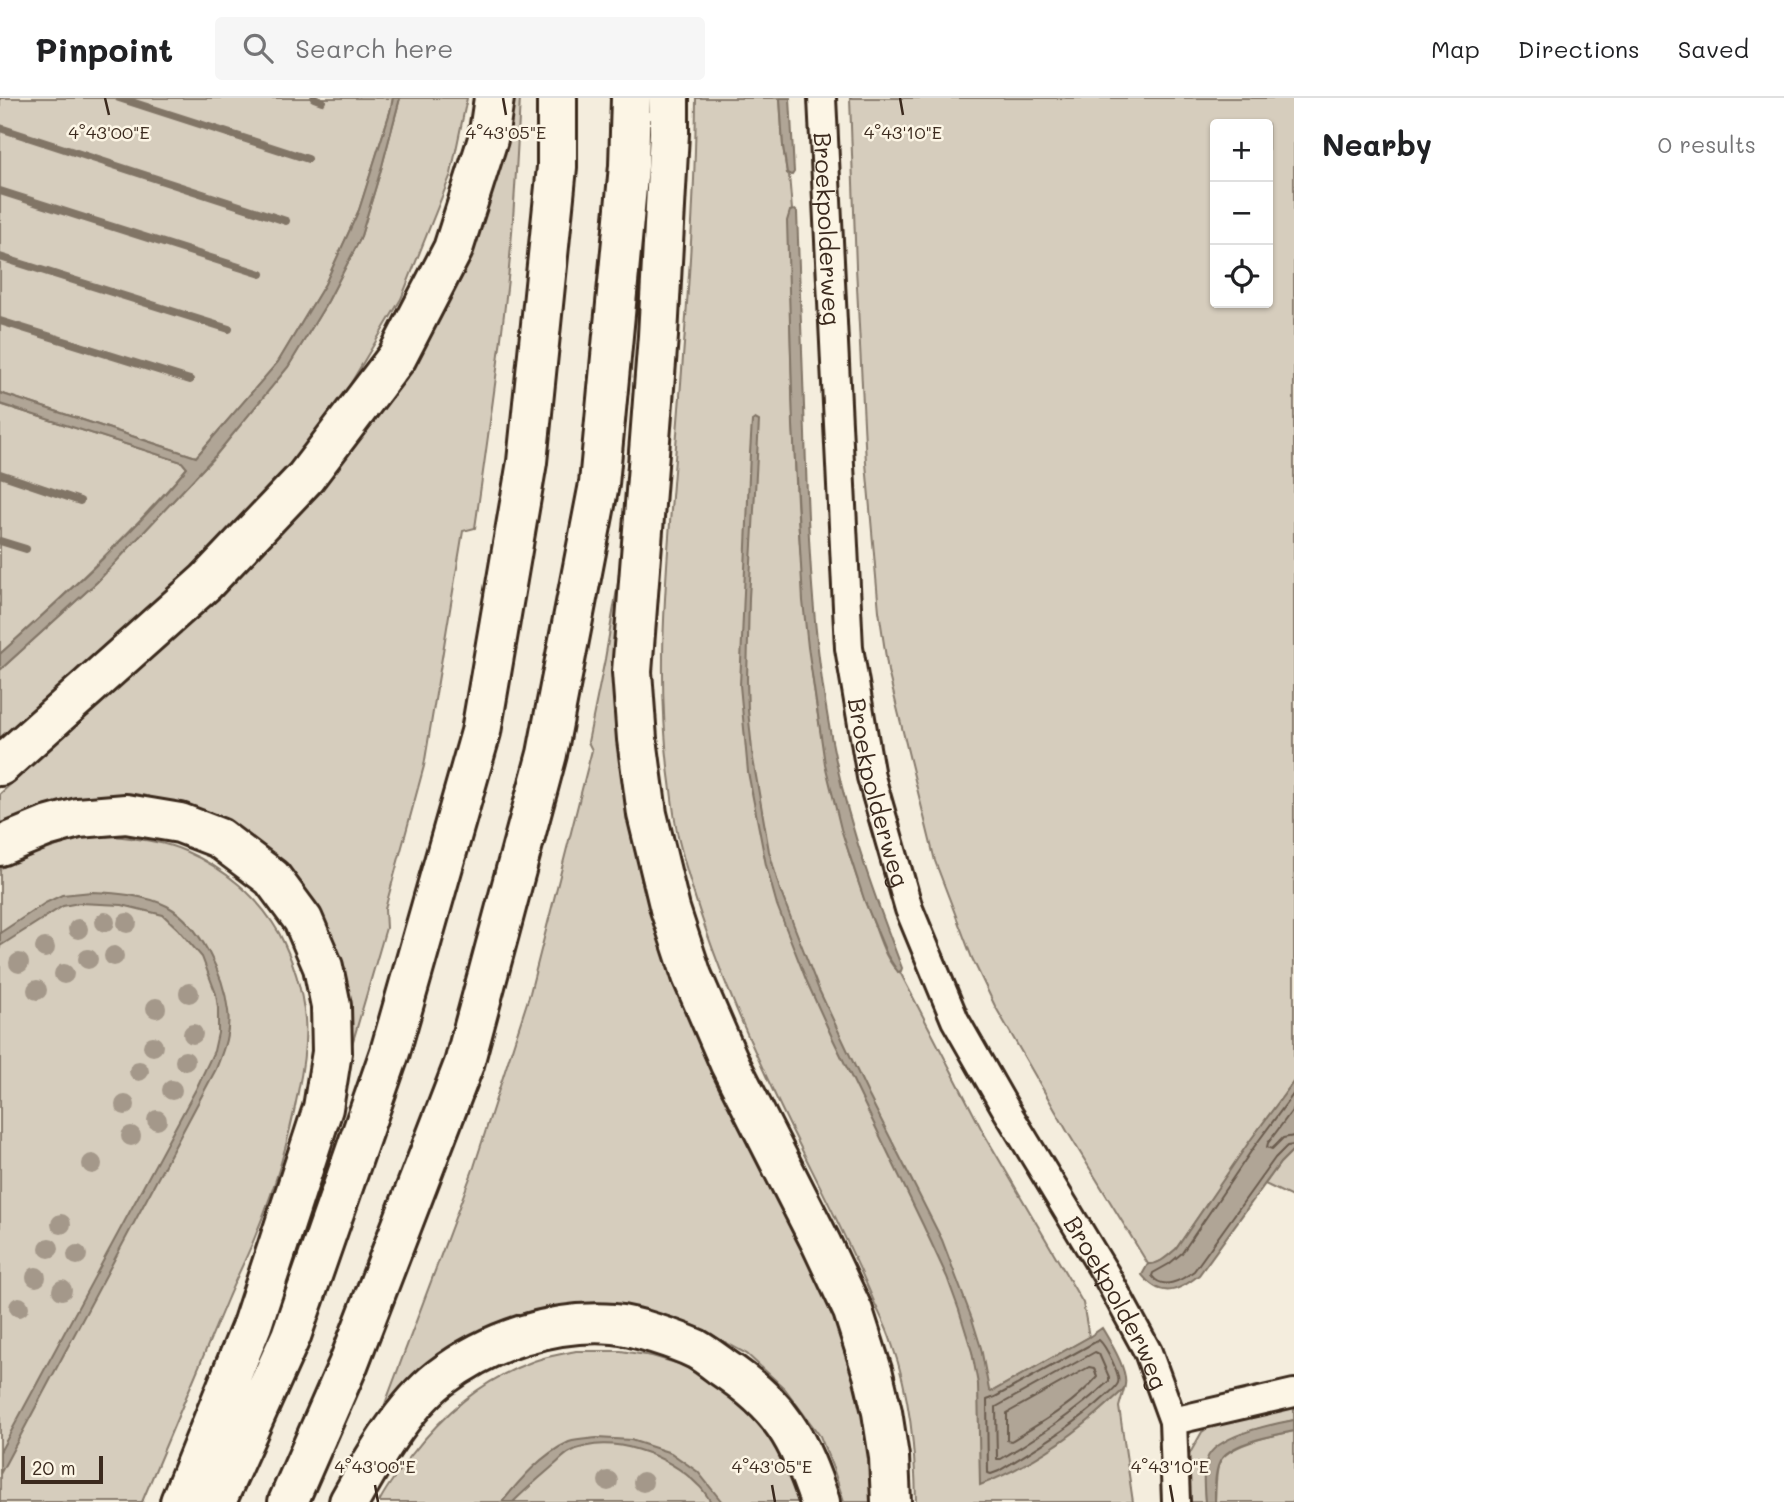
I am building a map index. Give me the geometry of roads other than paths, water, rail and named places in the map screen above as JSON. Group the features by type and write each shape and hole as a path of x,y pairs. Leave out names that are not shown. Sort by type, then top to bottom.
{"highway":[{"path":"0,766 206,582 305,478 397,357 453,249 488,139 494,98"},
{"path":"216,1502 291,1336 390,1052 481,732 527,462 557,167 557,98"},
{"path":"288,1502 348,1365 464,1064 547,754 599,484 629,166 631,98"},
{"path":"669,98 658,336 632,672 636,739 647,814 670,909 692,976 730,1064 853,1311 882,1412 889,1457 891,1502"},
{"path":"0,846 46,827 78,818 126,814 180,822 219,838 272,878 303,920 323,967 331,1006 332,1052 323,1108 253,1325 180,1502"},
{"path":"349,1502 406,1412 439,1379 479,1352 526,1333 573,1325 615,1324 660,1335 696,1349 760,1396 785,1424 806,1462 820,1502"}],"street":[{"name":"Broekpolderweg","path":"822,98 849,648 871,777 909,909 956,1020 1007,1111 1105,1273 1148,1352 1173,1421 1176,1502"},
{"name":"Broekpolderweg","path":"1173,1421 1294,1393"}],"water":[{"path":"393,98 400,98 360,239 328,301 288,367 215,456 97,582 0,670 0,654 120,541 187,468 182,462 0,404 0,393 196,457 278,362 325,284 359,210"},
{"path":"780,98 790,98 792,175 787,173"},
{"path":"795,210 810,557 822,680 842,788 865,866 902,968 898,972 887,955 865,902 841,829 825,764 808,647 793,425 787,221 790,211"},
{"path":"752,421 759,421 749,598 748,710 753,759 769,851 780,890 819,990 942,1240 972,1319 989,1390 991,1392 1102,1328 1124,1374 1123,1390 1080,1428 1032,1460 980,1485 978,1384 972,1352 959,1310 923,1225 807,982 777,905 766,865 748,772 740,685 750,453"},
{"path":"92,892 130,895 158,902 179,914 190,925 216,967 226,997 229,1018 227,1033 216,1069 0,1474 0,1452 196,1089 214,1051 218,1033 216,994 202,957 163,915 122,905 79,903 63,906 0,946 0,933 45,903 62,895"},
{"path":"1294,1081 1294,1149 1280,1163 1199,1275 1177,1289 1156,1288 1142,1275 1148,1264 1160,1262 1176,1249"},
{"path":"1294,1420 1294,1431 1255,1440 1228,1452 1218,1468 1215,1502 1205,1502 1204,1469 1212,1451 1245,1432"},
{"path":"597,1438 631,1440 671,1453 698,1472 722,1502 711,1502 686,1474 655,1456 603,1444 570,1452 513,1502 502,1502 550,1453 569,1442"}],"waterway":[{"path":"119,98 308,159"},
{"path":"314,98 322,101"},
{"path":"0,128 286,221"},
{"path":"0,191 261,274"},
{"path":"0,257 229,329"},
{"path":"0,321 190,380"},
{"path":"0,474 80,501"},
{"path":"0,541 26,549"}]}
